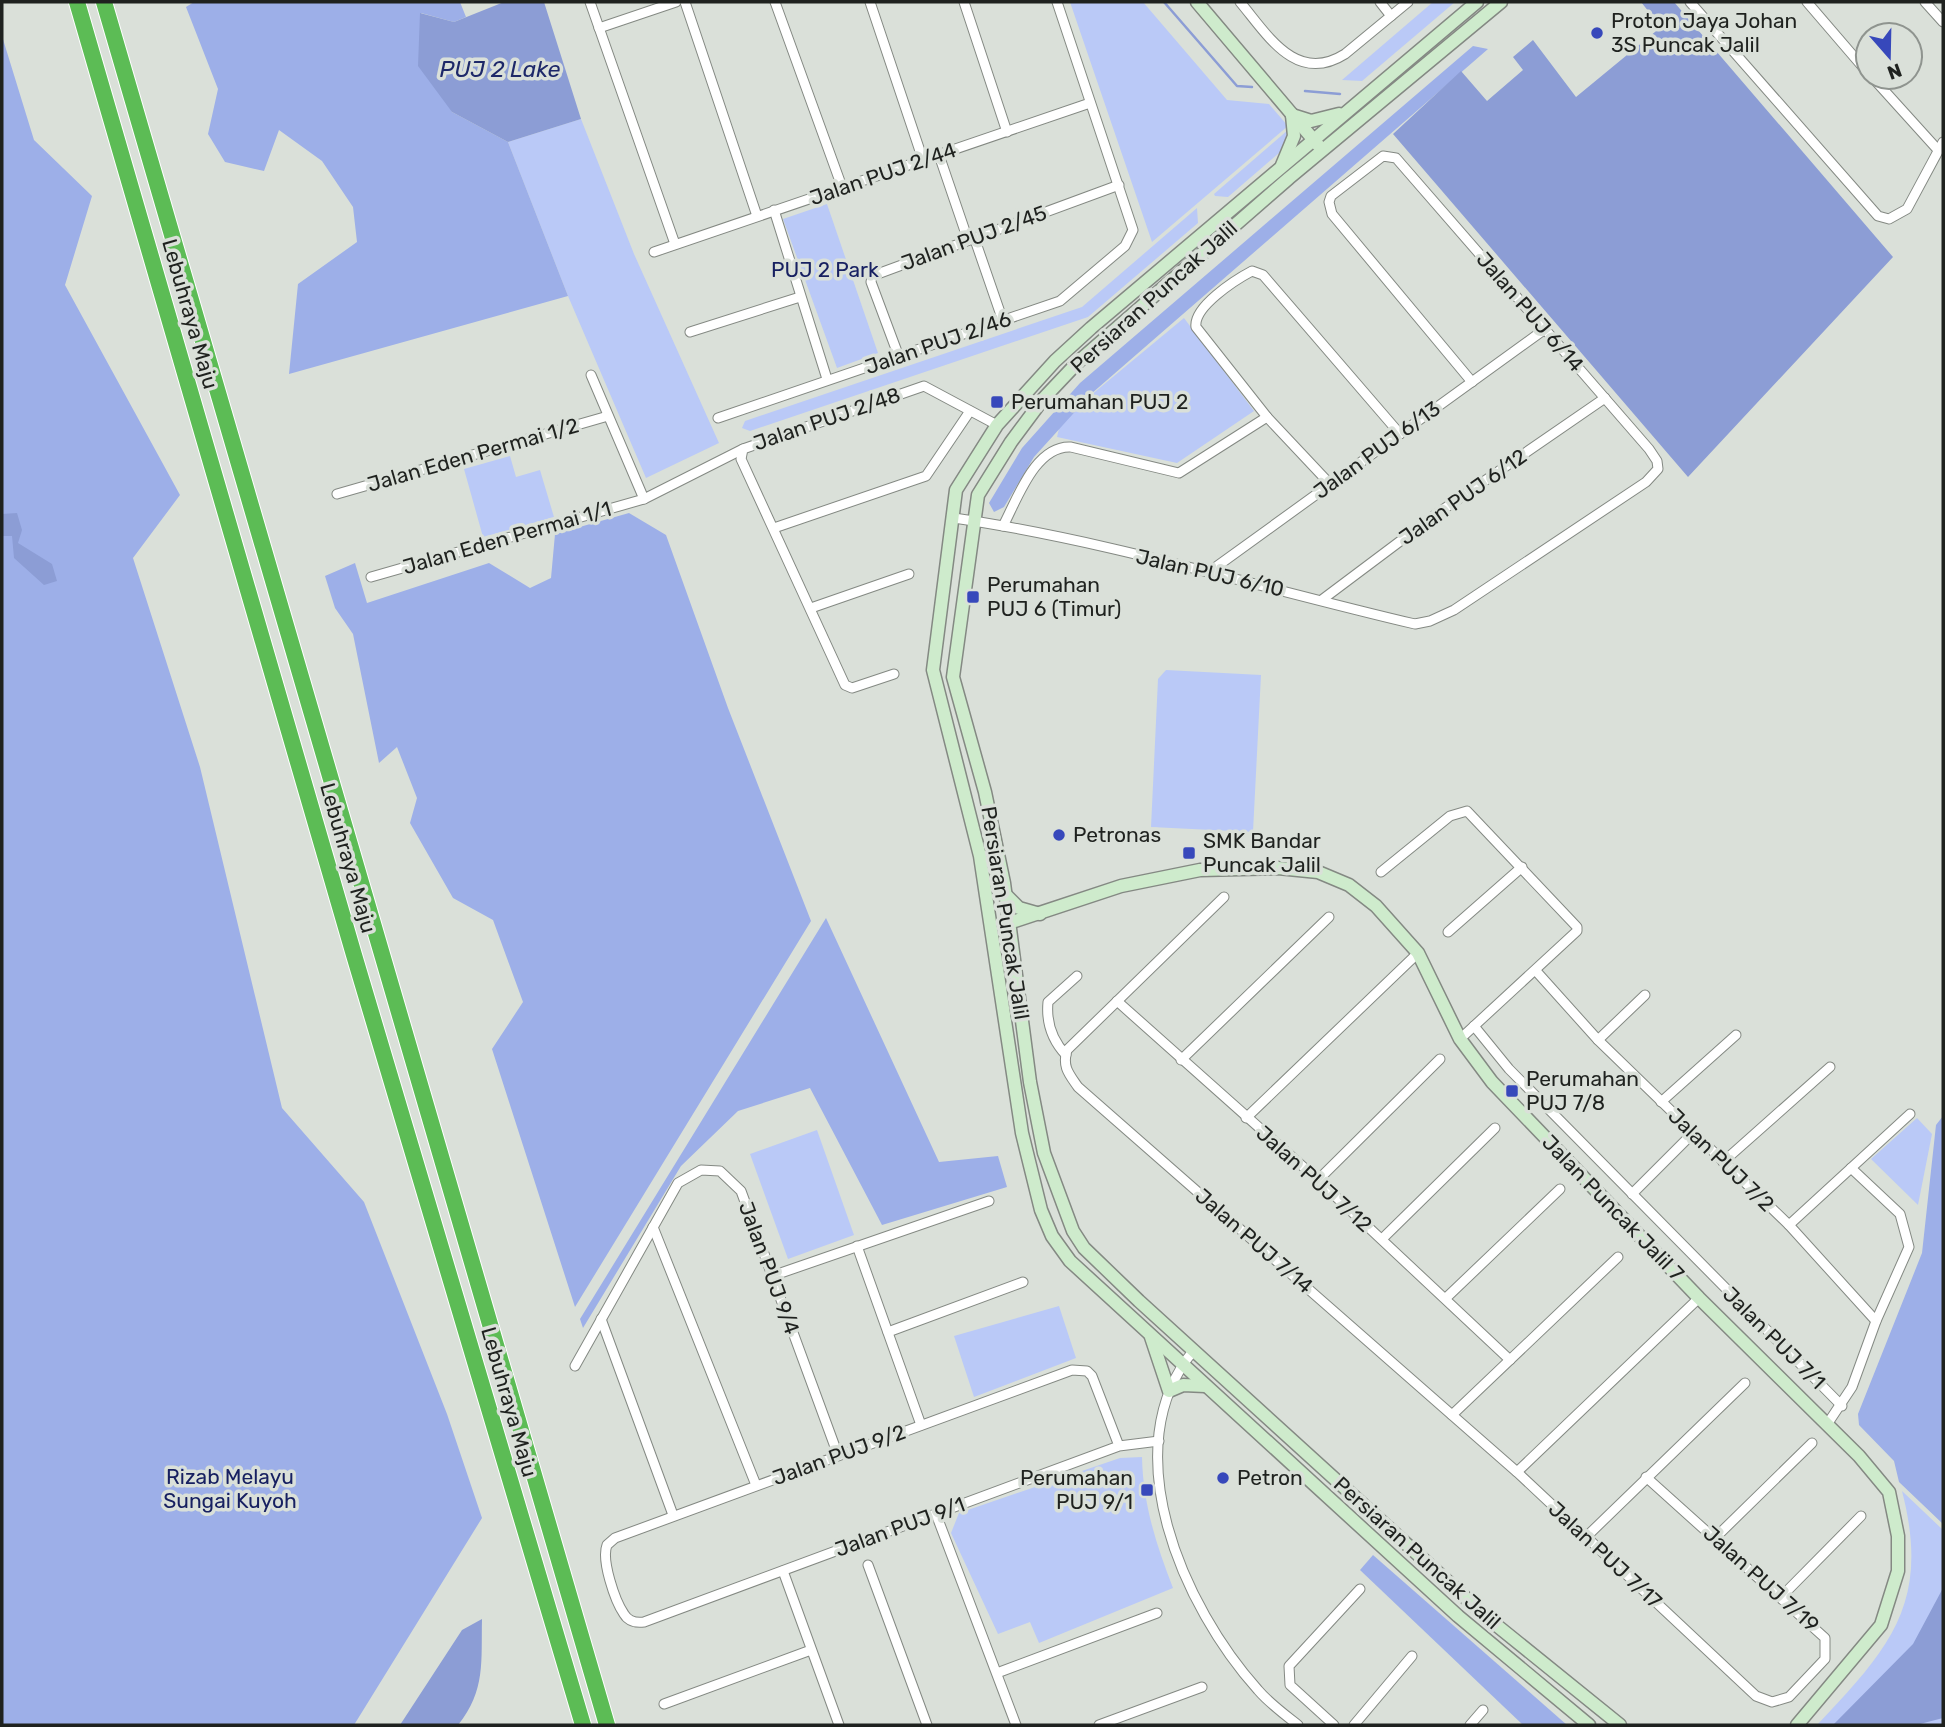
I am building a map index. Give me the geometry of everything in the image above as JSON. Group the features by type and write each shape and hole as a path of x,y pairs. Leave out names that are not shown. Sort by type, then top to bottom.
{"highway":[{"path":"66,2 88,38"},
{"name":"Lebuhraya Maju","path":"77,2 354,955 583,1725"},
{"name":"Lebuhraya Maju","path":"104,2 607,1725"},
{"path":"114,2 128,85"}],"main road":[{"path":"1197,2 1318,145"},
{"name":"Persiaran Puncak Jalil","path":"1477,2 1347,111 1318,145 1280,168 1073,345 997,425 956,490 933,670 958,775 972,820 993,928 1022,1133 1041,1210 1060,1249 1181,1365 1458,1616 1589,1725"},
{"name":"Persiaran Puncak Jalil","path":"1501,2 1318,145 1078,362 1043,399 1011,442 978,495 953,677 985,792 1006,895 1030,1082 1044,1153 1060,1204 1084,1248 1490,1620 1620,1725"},
{"path":"1292,115 1311,121 1347,111"},
{"path":"1280,168 1294,136 1292,115"},
{"name":"Jalan Puncak Jalil 7","path":"993,928 1121,886 1200,870 1278,868 1318,872 1349,885 1376,906 1418,953 1460,1039 1492,1082 1699,1298 1828,1423 1889,1492 1898,1536 1898,1571 1881,1625 1797,1725"},
{"path":"1006,895 1019,908 1040,914"},
{"path":"1014,950 1023,929 1040,914"},
{"path":"1150,1334 1169,1391 1183,1385 1205,1386"}],"street":[{"path":"590,2 675,244"},
{"path":"599,28 676,2"},
{"path":"685,2 757,216"},
{"path":"775,2 842,187"},
{"path":"870,2 923,160"},
{"path":"964,2 1007,132"},
{"path":"1057,2 1119,185"},
{"path":"1240,2 1279,50 1298,60 1326,61 1345,54 1408,2"},
{"path":"1380,2 1391,16"},
{"path":"1807,2 1854,57"},
{"path":"1925,2 1943,22"},
{"path":"1692,3 1874,212 1889,219 1907,209 1941,146 1886,91"},
{"name":"Jalan PUJ 2/44","path":"654,252 1090,103"},
{"path":"939,155 1003,321"},
{"name":"Jalan PUJ 6/14","path":"1472,382 1332,214 1329,202 1336,191 1378,158 1388,155 1396,158 1648,449 1657,461 1658,469"},
{"name":"Jalan PUJ 2/46","path":"718,418 1065,299 1125,246 1133,230 1119,185"},
{"name":"Jalan PUJ 2/45","path":"899,357 871,282 872,276 1119,185"},
{"name":"Jalan PUJ 2/48","path":"774,210 827,379"},
{"path":"1330,484 1267,417 1196,327 1198,313 1236,280 1252,271 1263,275 1400,434"},
{"path":"690,332 800,297"},
{"name":"Jalan PUJ 6/13","path":"1209,572 1545,329"},
{"path":"591,375 644,499"},
{"name":"Jalan PUJ 2/48","path":"894,674 849,688 741,460 743,449 924,386 997,425"},
{"name":"Jalan PUJ 6/12","path":"1323,599 1435,515 1605,398"},
{"path":"774,528 926,476 970,411"},
{"name":"Jalan Eden Permai 1/2","path":"337,494 608,415"},
{"path":"1003,526 1026,483 1044,457 1055,448 1071,447 1179,473 1267,417"},
{"name":"Jalan Eden Permai 1/1","path":"371,577 644,499 743,449"},
{"name":"Jalan PUJ 6/10","path":"954,518 1003,526 1209,572 1415,624 1430,621 1462,605 1646,482 1658,469"},
{"path":"811,608 909,573"},
{"path":"1381,872 1450,816 1462,811 1472,813 1577,927 1577,931 1536,971 1460,1039"},
{"path":"1448,932 1522,867"},
{"path":"1065,1058 1117,1001 1224,897"},
{"path":"1181,1060 1329,917"},
{"path":"1246,1118 1418,953"},
{"name":"Jalan PUJ 7/2","path":"1536,971 1598,1040 1788,1225 1876,1321"},
{"name":"Jalan PUJ 7/14","path":"1077,976 1048,1002 1050,1030 1078,1087 1452,1415"},
{"path":"1598,1040 1645,995"},
{"name":"Jalan PUJ 7/12","path":"1117,1001 1318,1180 1510,1360"},
{"name":"Jalan PUJ 7/1","path":"1474,1026 1508,1069 1842,1406"},
{"path":"1661,1102 1736,1035"},
{"path":"1318,1180 1440,1059"},
{"path":"1723,1162 1830,1067"},
{"path":"1788,1225 1910,1114"},
{"path":"1382,1239 1495,1128"},
{"path":"1632,1194 1693,1132"},
{"path":"1828,1423 1842,1406 1909,1247 1900,1214 1851,1168"},
{"name":"Jalan PUJ 9/4","path":"575,1366 678,1183 701,1170 720,1171 741,1191 838,1455"},
{"path":"1446,1298 1560,1189"},
{"path":"772,1276 989,1201"},
{"path":"653,1227 756,1485"},
{"path":"857,1246 921,1426"},
{"path":"1452,1415 1618,1257"},
{"path":"888,1332 1023,1282"},
{"path":"1517,1472 1699,1298"},
{"path":"601,1319 673,1516"},
{"path":"1194,1350 1181,1365 1169,1391 1159,1441 1159,1481 1166,1528 1196,1601 1225,1649 1259,1691 1297,1725"},
{"name":"Jalan PUJ 9/2","path":"643,1622 633,1621 624,1615 605,1564 604,1551 615,1538 756,1485 1080,1370 1087,1371 1096,1382 1119,1446"},
{"path":"1585,1538 1745,1383"},
{"name":"Jalan PUJ 7/17","path":"1452,1415 1517,1472 1756,1696"},
{"name":"Jalan PUJ 9/1","path":"643,1622 1119,1446 1159,1441"},
{"path":"1716,1537 1812,1443"},
{"name":"Jalan PUJ 7/19","path":"1646,1477 1716,1537 1825,1638 1825,1659 1789,1697 1772,1702 1756,1696"},
{"path":"936,1514 1016,1725"},
{"path":"1782,1597 1861,1516"},
{"path":"868,1564 927,1725"},
{"path":"783,1571 839,1725"},
{"path":"1334,1725 1290,1685 1289,1666 1360,1590"},
{"path":"997,1673 1157,1613"},
{"path":"664,1704 811,1650"},
{"path":"1353,1725 1412,1656"},
{"path":"1099,1725 1202,1687"},
{"path":"1470,1725 1483,1710"}],"green space":[{"path":"194,2 460,2 466,17 454,22 421,13 452,112 508,142 568,296 289,374 298,284 357,242 353,207 322,161 279,130 264,171 225,162 208,134 218,89 186,7"},
{"path":"1070,2 1143,2 1227,100 1269,104 1288,126 1152,242"},
{"path":"1433,2 1455,2 1362,81 1342,80"},
{"name":"Rizab Melayu Sungai Kuyoh","path":"2,36 34,140 92,196 65,285 180,495 133,558 200,767 282,1108 364,1202 447,1414 482,1518 354,1725 2,1725"},
{"path":"1473,46 1488,49 1091,394 1034,457 1004,507 994,512 989,503 1022,448 1080,383"},
{"path":"581,119 634,254 719,443 646,478 568,296 508,142"},
{"path":"1288,130 1286,147 1228,197 1215,196 1214,194"},
{"name":"PUJ 2 Park","path":"827,204 878,353 837,368 783,219"},
{"path":"1197,208 1198,223 1088,317 750,431 742,428 745,421 1082,307"},
{"path":"1184,318 1254,411 1177,463 1057,437 1061,420"},
{"path":"510,456 516,477 540,470 554,517 483,537 464,469"},
{"path":"629,513 666,535 728,708 811,921 575,1307 492,1049 523,1002 493,920 453,898 410,823 417,798 397,747 379,763 353,634 335,608 325,576 355,563 367,603 489,563 530,588 551,578 555,534"},
{"path":"1166,670 1261,675 1253,832 1151,827 1158,679"},
{"path":"826,918 939,1162 998,1156 1007,1187 882,1225 810,1088 738,1111 681,1166 583,1328 580,1319"},
{"path":"1943,1116 1943,1524 1899,1482 1894,1461 1859,1425 1858,1414 1922,1253 1936,1125"},
{"path":"1917,1118 1932,1134 1918,1205 1871,1159"},
{"path":"817,1130 854,1235 788,1259 750,1154"},
{"path":"1059,1306 1076,1358 974,1397 954,1336"},
{"path":"1142,1457 1152,1524 1173,1588 1039,1643 1030,1622 998,1634 951,1533 959,1513 1120,1458"},
{"path":"1902,1491 1943,1530 1943,1725 1817,1725 1865,1672 1884,1647 1898,1621 1907,1594 1911,1564 1910,1530"},
{"path":"1373,1555 1567,1725 1523,1725 1360,1570"}],"water":[{"name":"PUJ 2 Lake","path":"504,2 544,2 581,119 508,142 452,112 418,66 420,13 454,22"},
{"path":"1641,2 1674,2 1893,257 1688,477 1393,134 1461,71 1487,101 1523,70 1513,57 1533,40 1576,97 1661,27"},
{"path":"17,513 22,530 18,543 52,564 57,581 44,585 14,558 12,536 2,536 2,514"},
{"path":"1943,1588 1943,1718 1916,1725 1833,1725 1913,1644"},
{"path":"482,1619 478,1687 458,1725 400,1725 462,1630"}],"waterway":[{"path":"1164,2 1237,86 1252,87"},
{"path":"1305,91 1340,94"}],"place":[{"name":"Proton Jaya Johan 3S Puncak Jalil","path":"1597,33"},
{"name":"Perumahan PUJ 2","path":"997,402"},
{"name":"Perumahan PUJ 6 (Timur)","path":"973,597"},
{"name":"Petronas","path":"1059,835"},
{"name":"SMK Bandar Puncak Jalil","path":"1189,853"},
{"name":"Perumahan PUJ 7/8","path":"1512,1091"},
{"name":"Petron","path":"1223,1478"},
{"name":"Perumahan PUJ 9/1","path":"1147,1490"}]}
